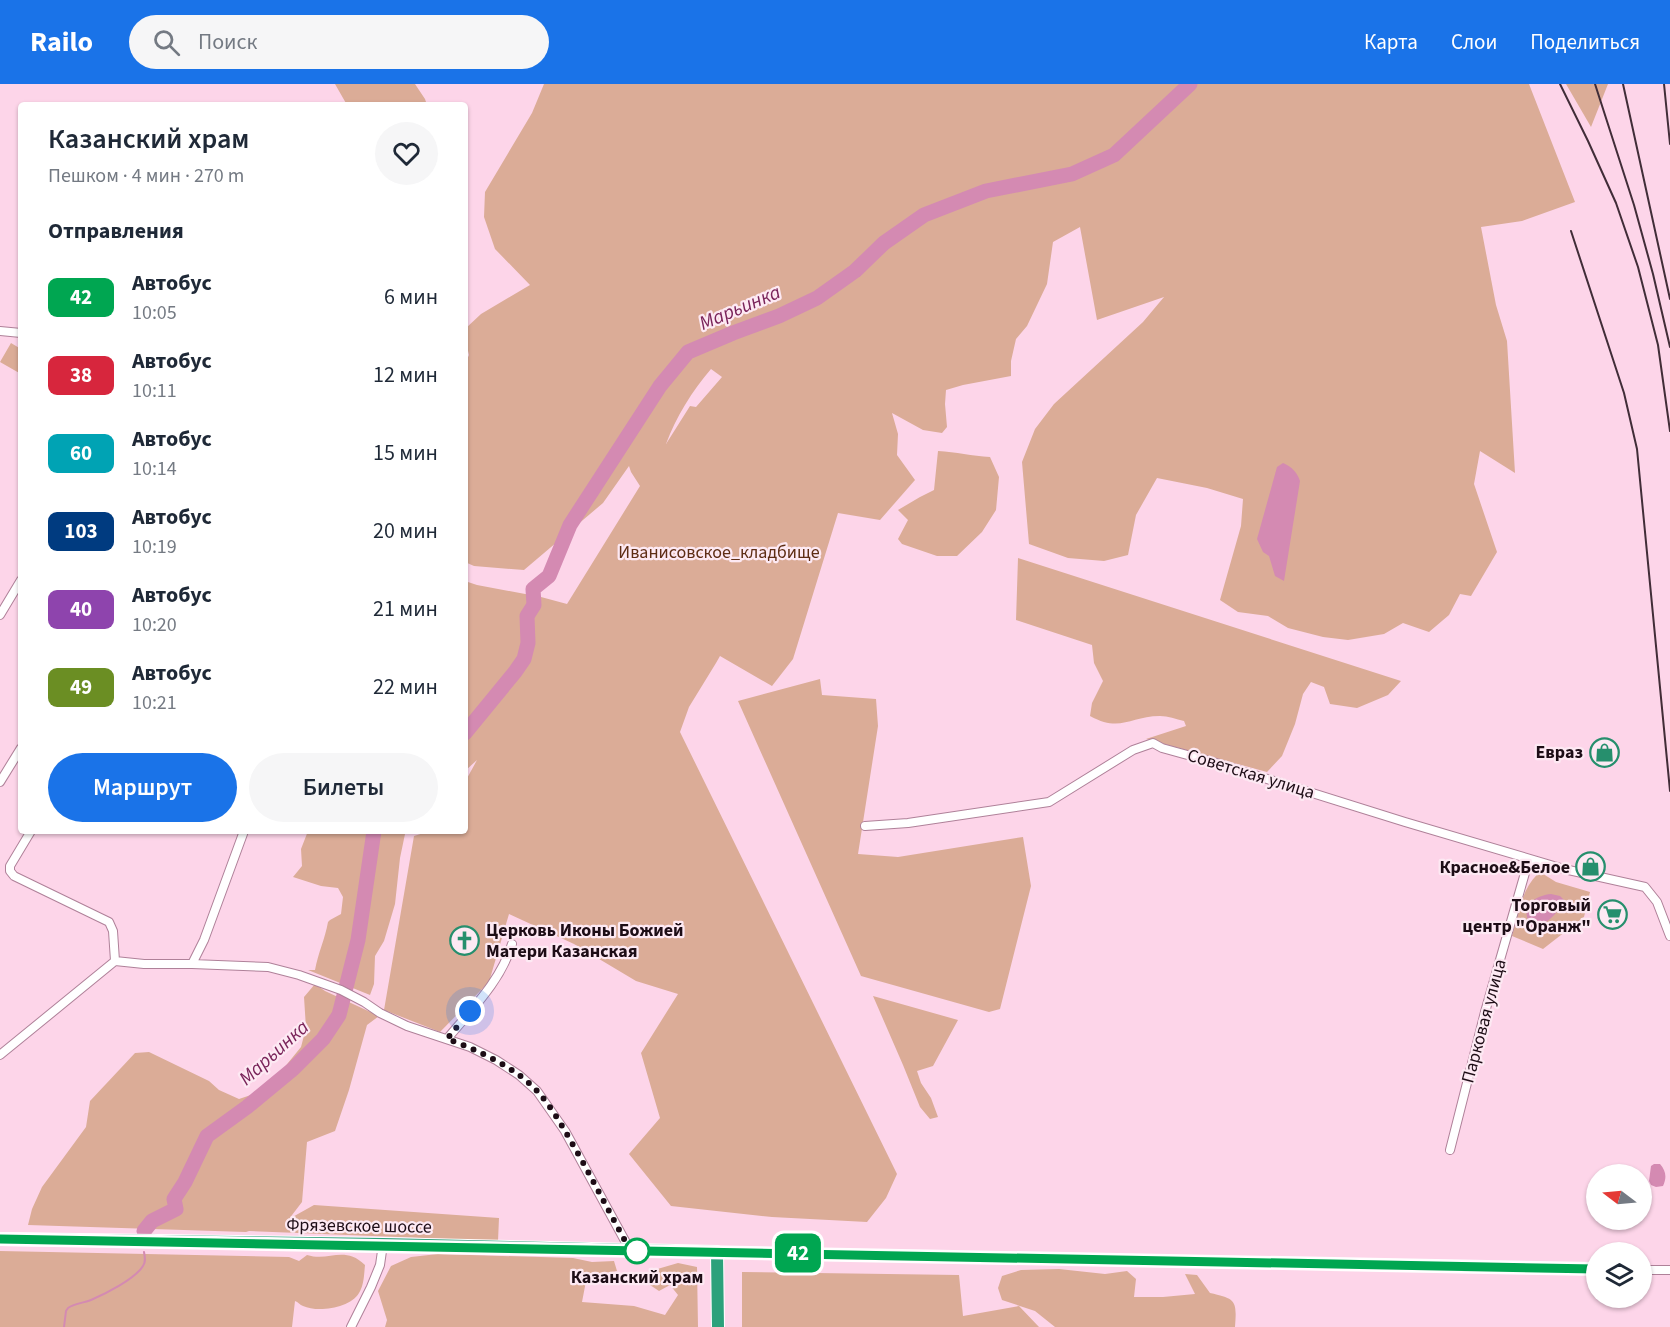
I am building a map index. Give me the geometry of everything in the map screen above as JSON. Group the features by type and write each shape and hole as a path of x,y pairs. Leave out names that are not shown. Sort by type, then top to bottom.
{"highway":[{"name":"Фрязевское шоссе","path":"0,1239 382,1244 717,1252"},
{"path":"717,1252 718,1327"}],"street":[{"path":"0,332 18,333"},
{"path":"0,615 18,585"},
{"name":"Советская улица","path":"864,826 908,824 1049,802 1133,750 1153,743 1162,748 1529,859 1564,869 1645,886 1657,902 1670,936"},
{"path":"0,782 18,753"},
{"path":"29,834 10,866 10,871 14,876 110,922 113,931 115,961"},
{"path":"192,964 204,940 243,834"},
{"name":"Парковая улица","path":"1450,1150 1485,1012 1529,859"},
{"path":"447,1039 493,983 512,944"},
{"path":"0,1055 115,961 144,964 268,967 299,975 345,992 407,1026 470,1047 496,1060 519,1076 537,1091 565,1131 630,1250"},
{"path":"351,1327 380,1265 382,1244"},
{"path":"717,1252 1586,1269"},
{"path":"1652,1270 1670,1270"}],"green space":[{"path":"335,84 415,84 426,102 345,102"},
{"name":"Иванисовское_кладбище","path":"544,84 1529,84 1575,202 1522,221 1481,227 1496,305 1507,341 1515,473 1480,451 1474,484 1497,552 1471,596 1460,594 1449,615 1429,632 1403,623 1384,634 1348,640 1323,637 1288,628 1268,616 1238,612 1220,600 1241,526 1243,499 1207,488 1157,478 1136,515 1128,555 1104,561 1068,558 1029,544 1022,462 1035,429 1054,404 1143,322 1164,297 1097,320 1080,227 1053,242 1047,284 1027,326 1016,339 1011,361 1011,376 946,390 947,427 942,433 923,430 892,413 898,434 897,455 915,480 880,520 838,513 793,659 772,686 720,656 689,707 680,732 897,1174 886,1198 867,1222 772,1217 671,1206 629,1154 660,1118 641,1053 678,994 636,981 574,944 509,914 489,982 440,1032 384,1010 414,836 468,834 468,776 477,760 468,768 468,582 567,604 640,486 629,466 603,503 524,570 474,566 468,563 468,326 481,314 530,285 495,249 484,217 485,192 532,113","holes":["711,369 722,377 696,407 690,406 666,444 685,405"]},
{"path":"1566,84 1608,84 1591,127"},
{"path":"11,343 18,347 18,372 0,362"},
{"path":"938,451 990,457 999,477 996,510 982,532 957,556 937,556 902,544 898,539 908,520 898,510 934,490"},
{"path":"1018,558 1401,681 1388,695 1357,708 1330,704 1324,687 1311,682 1303,694 1295,724 1282,756 1267,772 1146,739 1186,726 1184,721 1163,716 1110,723 1090,716 1092,703 1103,681 1094,663 1092,645 1016,620"},
{"path":"820,679 822,695 876,699 878,726 858,854 898,857 1023,837 1031,886 1000,1009 989,1012 861,976 738,701"},
{"path":"307,834 405,834 395,904 384,941 375,956 374,984 370,995 308,970 315,970 328,922 341,914 343,897 338,888 321,886 293,877 302,866 301,849"},
{"path":"1540,872 1556,882 1590,892 1584,917 1543,949 1512,936 1525,893"},
{"path":"315,984 379,1016 367,1025 335,1131 307,1142 302,1202 289,1219 314,1205 499,1218 498,1241 28,1225 42,1187 86,1127 90,1101 135,1053 149,1052 209,1081 219,1090 239,1099 266,1090 301,1047 306,1028 304,997"},
{"path":"873,996 958,1020 933,1066 917,1071 938,1117 930,1119 920,1107"},
{"path":"0,1251 289,1257 299,1261 307,1255 322,1257 343,1255 357,1259 365,1265 362,1287 355,1298 341,1306 325,1309 309,1308 295,1301 292,1327 0,1327"},
{"path":"438,1254 573,1258 592,1262 614,1261 617,1271 587,1276 582,1302 634,1306 665,1315 678,1295 670,1285 659,1291 647,1283 654,1270 678,1263 697,1267 698,1327 385,1327 387,1320 378,1291 391,1266 411,1257"},
{"path":"1059,1269 1105,1274 1127,1271 1136,1279 1134,1297 1195,1294 1185,1274 1197,1275 1210,1293 1233,1302 1236,1311 1235,1327 1055,1327 1035,1311 1002,1300 998,1288 1002,1276 1021,1270"},
{"path":"742,1272 959,1275 963,1316 1019,1306 1039,1327 742,1327"}],"shaded area":[{"path":"1283,463 1294,470 1300,481 1284,581 1275,576 1269,556 1263,552 1257,539 1277,467"},
{"path":"1544,895 1560,896 1564,900 1562,904 1547,922 1532,928 1527,915 1529,905"},
{"path":"1660,1164 1665,1172 1663,1186 1652,1185 1652,1165"}],"waterway":[{"name":"Марьинка","path":"468,729 524,659 528,643 527,616 534,605 533,589 549,576 570,525 660,386 688,352 779,316 817,298 855,271 884,243 924,215 986,191 1072,174 1114,155 1190,84"},
{"name":"Марьинка","path":"144,1231 152,1221 176,1209 174,1199 185,1182 207,1136 293,1069 323,1039 339,1015 358,940 374,834"},
{"name":"Марьинка","path":"64,1327 68,1308 104,1294 133,1276 144,1264 144,1252"}],"railway":[{"path":"1560,84 1616,203 1638,267 1658,345 1670,431"},
{"path":"1595,84 1634,205 1670,347"},
{"path":"1623,84 1670,299"},
{"path":"1664,84 1670,144"},
{"path":"1571,231 1624,393 1637,449 1670,791"}],"bus line":[{"name":"42","path":"0,1239 382,1244 1586,1269"}],"place":[{"name":"Евраз","path":"1604,752"},
{"name":"Красное&Белое","path":"1591,867"},
{"name":"Торговый центр \"Оранж\"","path":"1612,915"},
{"name":"Церковь Иконы Божией Матери Казанская","path":"465,940"},
{"name":"Казанский храм","path":"637,1251"}],"route":[{"path":"470,1011 447,1039 496,1060 537,1091 565,1131 630,1250 637,1251"}]}
